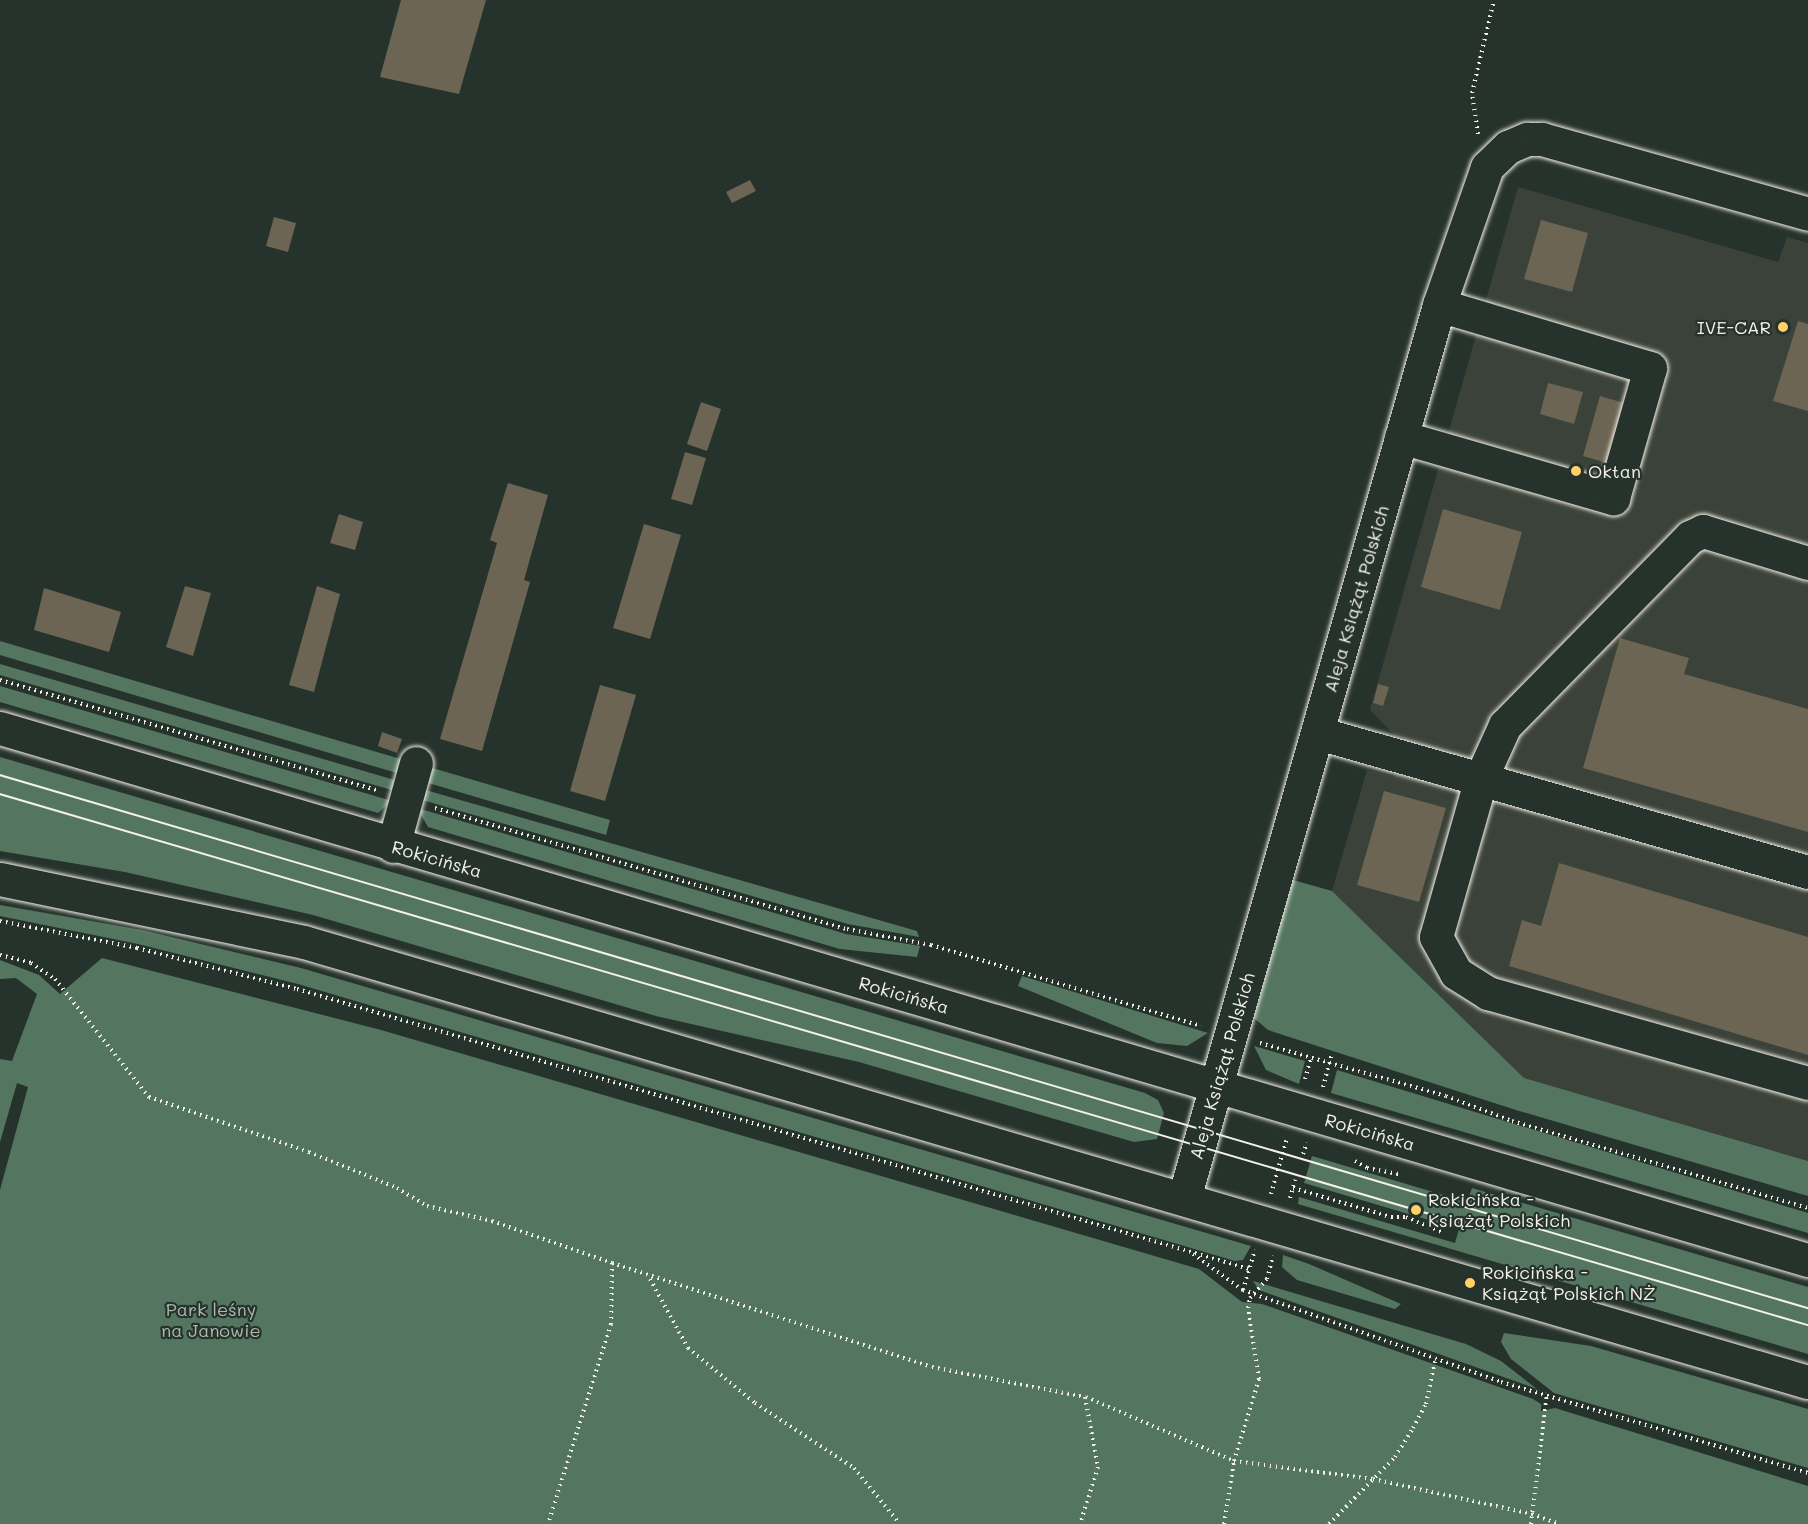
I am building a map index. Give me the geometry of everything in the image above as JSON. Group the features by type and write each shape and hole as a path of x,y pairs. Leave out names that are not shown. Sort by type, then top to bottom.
{"main road":[{"path":"1487,167 1508,147 1527,139 1542,139 1808,214"},
{"name":"Aleja Książąt Polskich","path":"1184,1198 1439,305 1487,167"},
{"path":"1401,437 1613,498 1650,368 1439,305"},
{"path":"1808,563 1703,531 1689,537 1505,725 1480,778 1436,937 1456,973 1488,993 1808,1083"},
{"name":"Rokicińska","path":"0,728 393,846 1808,1260"},
{"path":"1318,733 1808,872"},
{"path":"393,846 416,764"},
{"path":"0,879 304,942 1808,1382"}],"path":[{"path":"1487,167 1472,113 1472,93 1494,0"},
{"path":"0,680 848,929 920,942 1203,1027"},
{"path":"0,921 137,948 297,989 1249,1269"},
{"path":"0,955 31,963 54,978 149,1097 309,1152 397,1188 427,1206 492,1221 612,1263 650,1279 932,1367 1085,1397 1234,1461 1373,1479 1532,1514 1559,1524"},
{"path":"1250,1041 1330,1063 1808,1208"},
{"path":"1321,1093 1332,1054"},
{"path":"1302,1088 1311,1058"},
{"path":"1269,1199 1284,1148"},
{"path":"1288,1205 1296,1180"},
{"path":"1293,1188 1391,1216 1406,1217 1442,1232"},
{"path":"1243,1290 1257,1244"},
{"path":"1224,1524 1234,1461 1259,1379 1248,1321 1254,1294 1267,1279 1275,1249"},
{"path":"1190,1252 1243,1290 1254,1294 1546,1394 1808,1473"},
{"path":"548,1524 611,1324 612,1263"},
{"path":"650,1279 688,1348 755,1403 854,1468 900,1524"},
{"path":"1329,1524 1395,1456 1426,1404 1436,1357"},
{"path":"1531,1524 1546,1394"},
{"path":"1080,1524 1098,1467 1085,1397"}],"shaded area":[{"path":"1518,187 1778,262 1787,237 1808,243 1808,1161 1524,1078 1332,891 1367,770 1394,777 1400,755 1404,738 1395,736 1370,710"}],"green space":[{"path":"0,641 404,760 400,774 0,655"},
{"path":"0,664 398,781 395,791 0,675"},
{"path":"0,686 392,801 378,813 0,702"},
{"path":"0,757 1145,1093 1158,1100 1164,1113 1157,1139 1134,1142 859,1062 656,1016 313,915 125,872 0,851"},
{"path":"429,767 610,820 606,835 425,782"},
{"path":"422,789 917,931 919,937 848,924 419,799"},
{"path":"417,808 846,934 920,946 917,957 840,949 428,827"},
{"path":"1293,880 1332,891 1524,1078 1808,1161 1808,1196 1516,1110 1268,1030 1254,1018"},
{"path":"0,905 142,930 301,968 1251,1246 1243,1260 1235,1261 298,984 138,944 0,916"},
{"name":"Park leśny na Janowie","path":"102,958 381,1030 1199,1269 1242,1302 1262,1304 1533,1399 1541,1404 1541,1411 1555,1408 1808,1486 1808,1524 0,1524 0,1190 28,1087 17,1083 0,1142 0,1059 12,1061 37,994 16,978 0,979 0,960 39,975 60,994"},
{"path":"1022,976 1208,1033 1187,1046 1157,1043 1018,986"},
{"path":"1254,1046 1305,1061 1299,1084 1266,1070"},
{"path":"1337,1070 1808,1213 1808,1233 1331,1093"},
{"path":"1312,1156 1467,1202 1472,1188 1808,1287 1808,1354 1298,1204 1299,1197 1455,1243 1459,1229 1304,1183"},
{"path":"1283,1255 1401,1304 1395,1309 1297,1280 1282,1267"},
{"path":"1253,1281 1466,1344 1501,1361 1537,1389 1259,1290"},
{"path":"1504,1333 1591,1346 1808,1409 1808,1468 1554,1393 1511,1359 1501,1342"}],"building":[{"path":"401,0 486,0 459,94 380,77"},
{"path":"750,180 756,191 732,203 726,192"},
{"path":"274,217 296,223 288,252 266,246"},
{"path":"1541,220 1588,233 1572,292 1524,279"},
{"path":"1798,321 1808,324 1808,411 1773,401"},
{"path":"1548,383 1583,392 1574,424 1540,414"},
{"path":"1600,396 1631,405 1614,465 1583,456"},
{"path":"701,402 721,409 707,451 687,444"},
{"path":"685,452 706,458 692,505 671,499"},
{"path":"508,483 548,495 524,580 530,582 482,751 440,739 497,543 490,540"},
{"path":"1443,509 1522,532 1500,610 1421,587"},
{"path":"339,514 363,522 355,550 330,543"},
{"path":"644,524 681,535 650,639 613,628"},
{"path":"185,586 211,593 193,656 166,647"},
{"path":"317,586 340,594 314,692 289,685"},
{"path":"44,588 121,612 109,652 34,630"},
{"path":"1620,638 1689,658 1684,674 1808,709 1808,832 1583,768"},
{"path":"1378,684 1389,687 1383,706 1373,703"},
{"path":"600,685 636,695 605,801 570,791"},
{"path":"382,732 402,739 397,753 378,746"},
{"path":"1384,791 1446,808 1419,902 1357,885"},
{"path":"1559,863 1808,937 1808,1055 1509,966 1522,920 1541,926"}],"tram line":[{"path":"0,775 1808,1308"},
{"path":"0,794 1808,1325"}],"place":[{"name":"IVE-CAR","path":"1783,327"},
{"name":"Oktan","path":"1576,471"},
{"name":"Rokicińska - Książąt Polskich","path":"1416,1210"},
{"name":"Rokicińska - Książąt Polskich NŻ","path":"1470,1283"}]}
